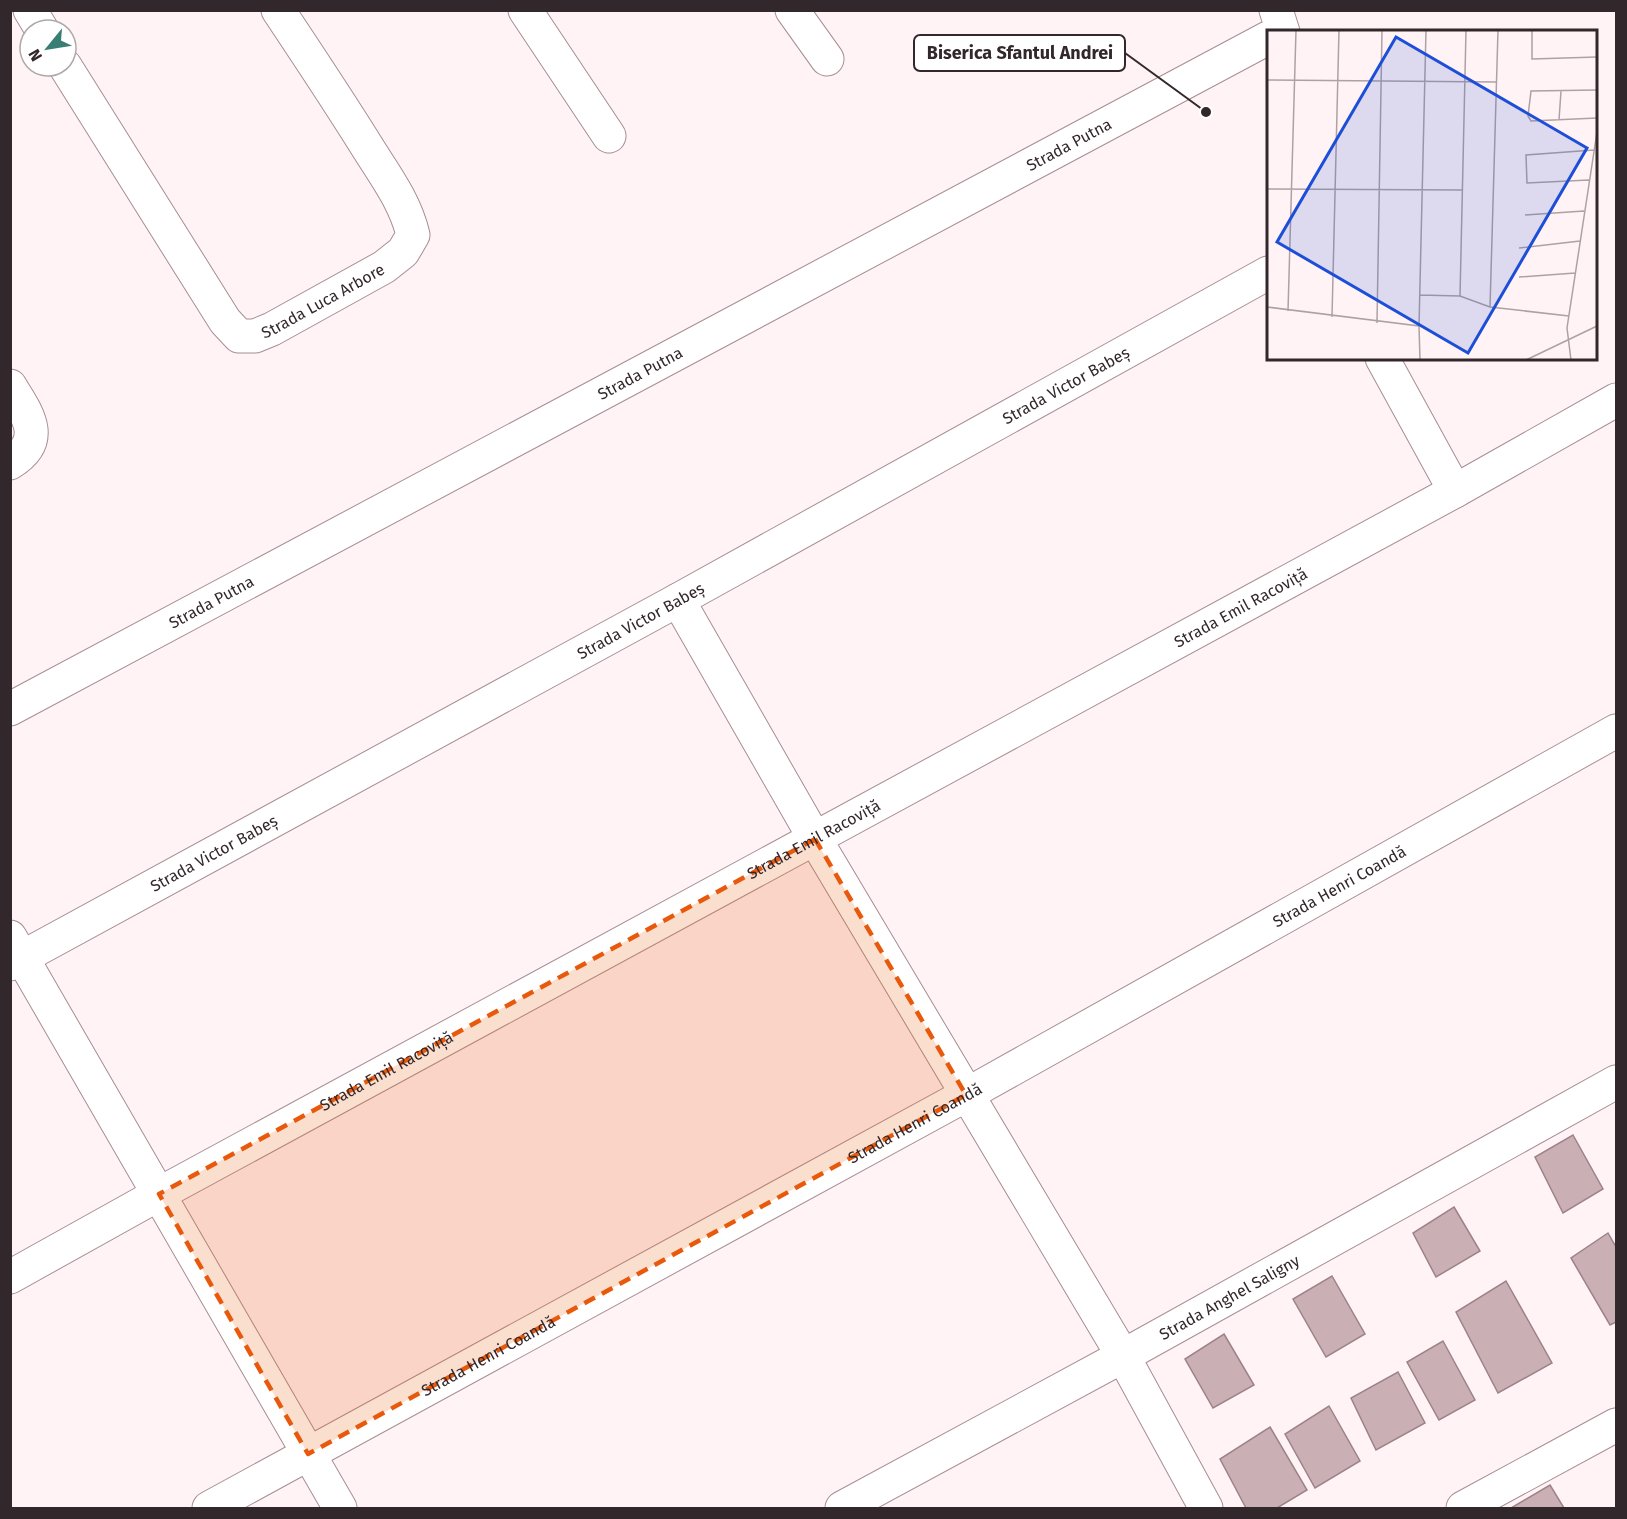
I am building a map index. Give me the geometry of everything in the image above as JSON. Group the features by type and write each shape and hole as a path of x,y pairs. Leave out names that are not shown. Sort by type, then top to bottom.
{"street":[{"name":"Strada Luca Arbore","path":"73,78 225,321 239,336 255,336 272,329 384,267 403,252 413,234 409,216 396,192 278,10"},
{"path":"525,10 609,136"},
{"path":"792,10 827,59"},
{"name":"Strada Putna","path":"10,709 1267,34"},
{"name":"Strada Victor Babeș","path":"14,953 678,600 1267,274"},
{"path":"1383,360 1455,491"},
{"path":"10,386 31,422 32,437 25,453 10,464"},
{"name":"Strada Emil Racoviță","path":"10,1277 1455,491 1617,400"},
{"path":"678,600 815,839 1123,1356 1206,1509"},
{"name":"Strada Henri Coandă","path":"209,1509 966,1095 1617,731"},
{"path":"14,953 159,1194 340,1509"},
{"name":"Strada Anghel Saligny","path":"842,1509 1617,1082"},
{"path":"1463,1509 1617,1425"}],"highlighted area":[{"path":"815,839 966,1095 308,1454 159,1194"}],"building":[{"path":"1573,1135 1603,1189 1563,1213 1535,1157"},
{"path":"1454,1207 1480,1251 1436,1277 1413,1233"},
{"path":"1608,1233 1616,1247 1616,1322 1610,1325 1571,1258"},
{"path":"1332,1276 1365,1334 1326,1357 1293,1299"},
{"path":"1506,1281 1552,1363 1498,1393 1456,1312"},
{"path":"1224,1334 1254,1385 1213,1408 1185,1359"},
{"path":"1443,1341 1475,1400 1439,1420 1407,1362"},
{"path":"1398,1372 1425,1423 1376,1450 1351,1398"},
{"path":"1329,1406 1360,1461 1315,1488 1285,1434"},
{"path":"1270,1427 1307,1490 1277,1508 1246,1508 1220,1459"},
{"path":"1550,1485 1564,1508 1511,1508"}],"place":[{"name":"Biserica Sfantul Andrei","path":"1206,112"}]}
